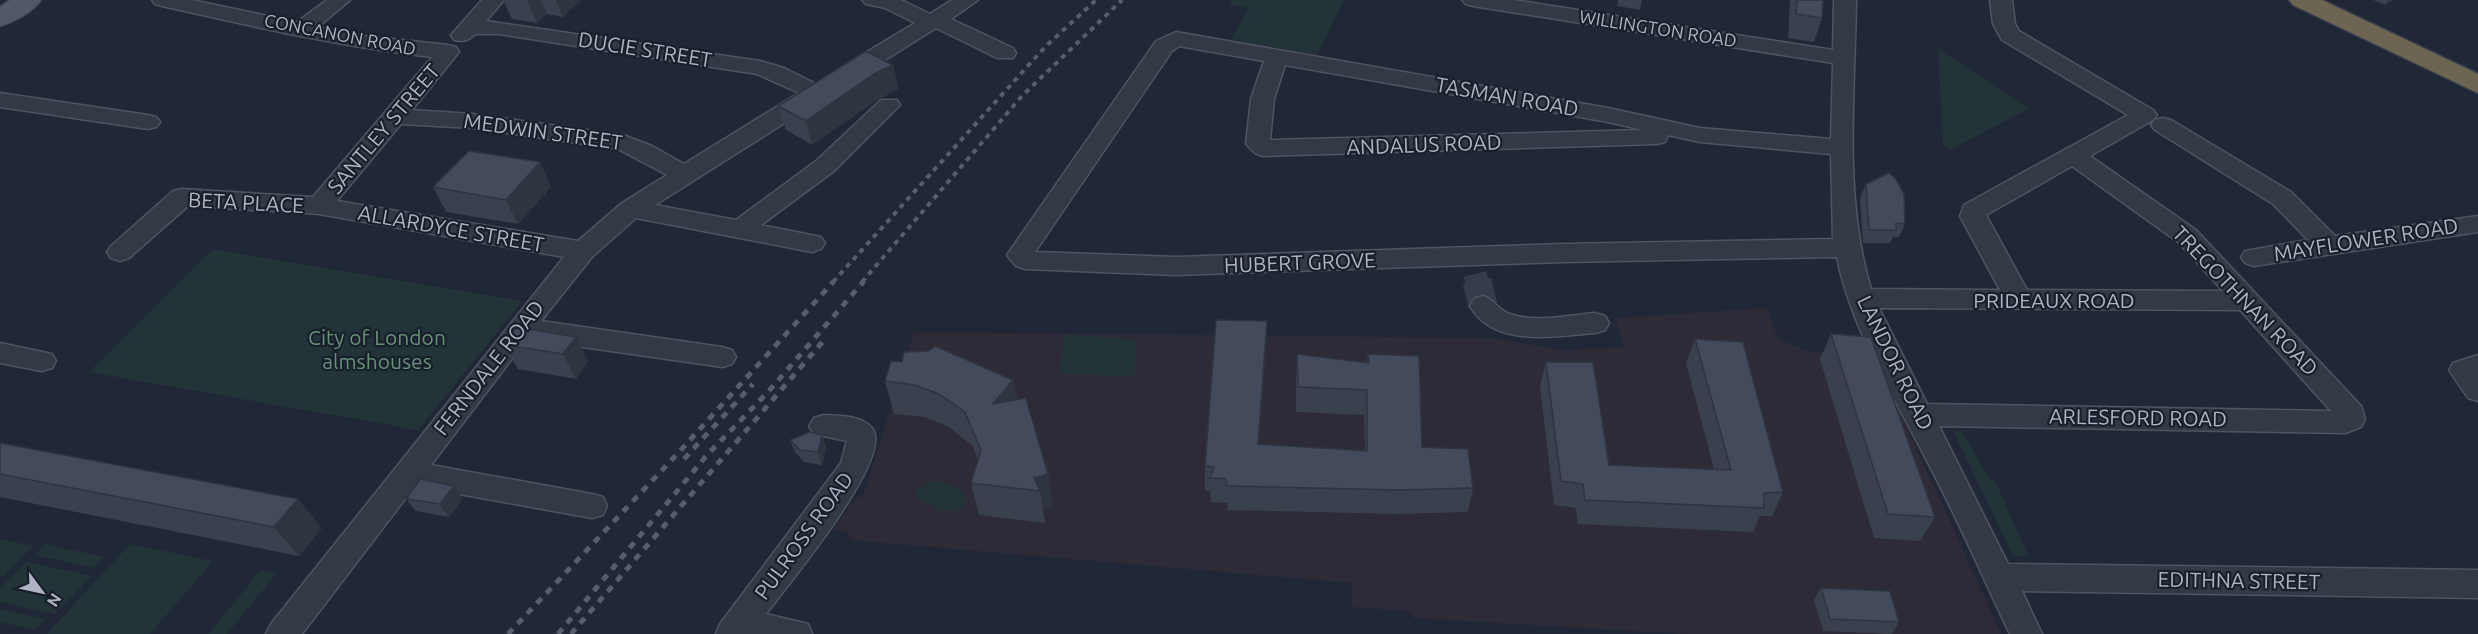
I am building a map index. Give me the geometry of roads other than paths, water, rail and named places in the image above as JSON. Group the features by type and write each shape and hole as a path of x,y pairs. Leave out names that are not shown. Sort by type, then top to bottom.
{"highway":[{"path":"2302,0 2478,85"}],"main road":[{"path":"2,15 28,0"}],"street":[{"name":"CONCANON ROAD","path":"162,0 384,47 459,39"},
{"path":"300,30 340,0"},
{"name":"SANTLEY STREET","path":"319,206 493,0"},
{"path":"873,0 891,3 922,18 934,20 1005,53"},
{"name":"FERNDALE ROAD","path":"283,634 520,328 583,252 631,209 683,174 967,0"},
{"name":"WILLINGTON ROAD","path":"1473,0 1584,9 1844,58"},
{"name":"LANDOR ROAD","path":"1845,0 1842,191 1847,248 1861,298 1881,344 2000,577 2026,634"},
{"path":"2001,0 2004,24 2010,35 2275,193 2330,247"},
{"name":"DUCIE STREET","path":"459,39 486,26 760,68 776,73 816,93"},
{"name":"TASMAN ROAD","path":"1172,39 1277,57 1606,127"},
{"name":"HUBERT GROVE","path":"1172,39 1164,46 1021,252 1022,258 1056,263 1131,266 1472,265 1847,248"},
{"name":"ANDALUS ROAD","path":"1277,57 1268,80 1259,120 1258,144 1263,148 1606,127 1666,136 1679,130 1730,139 1842,147"},
{"path":"0,100 148,122"},
{"path":"740,231 756,213 827,165 878,113 889,105"},
{"name":"MEDWIN STREET","path":"395,116 472,121 623,142 644,151 683,174"},
{"path":"2020,301 1973,216 1973,211 2072,155 2154,120"},
{"name":"TREGOTHNAN ROAD","path":"2072,155 2175,226 2247,300 2351,414"},
{"name":"BETA PLACE","path":"120,252 182,197 319,206"},
{"name":"ALLARDYCE STREET","path":"319,206 583,252"},
{"path":"631,209 812,243"},
{"name":"MAYFLOWER ROAD","path":"2254,257 2478,224"},
{"name":"PRIDEAUX ROAD","path":"1861,298 2020,301 2247,300"},
{"path":"1483,306 1493,319 1509,326 1595,323"},
{"path":"520,328 722,357"},
{"path":"0,353 42,361"},
{"name":"ARLESFORD ROAD","path":"1918,415 2345,422 2351,419 2351,414"},
{"name":"PULROSS ROAD","path":"736,629 838,494 852,472 862,444 861,435 850,428 824,426"},
{"path":"408,473 592,506"},
{"name":"EDITHNA STREET","path":"2000,577 2478,584"},
{"path":"736,629 796,634"}],"tunnel":[{"path":"1475,274 1477,282"},
{"path":"1477,281 1483,306"}],"railway":[{"path":"833,282 1045,47 1096,0"},
{"path":"862,282 1022,96 1122,0"},
{"path":"508,634 680,451 834,281"},
{"path":"558,634 707,455 768,392 864,281"},
{"path":"571,634 825,339"},
{"path":"684,459 753,384"}],"park label":[{"name":"City of London almshouses","path":"377,350"}]}
